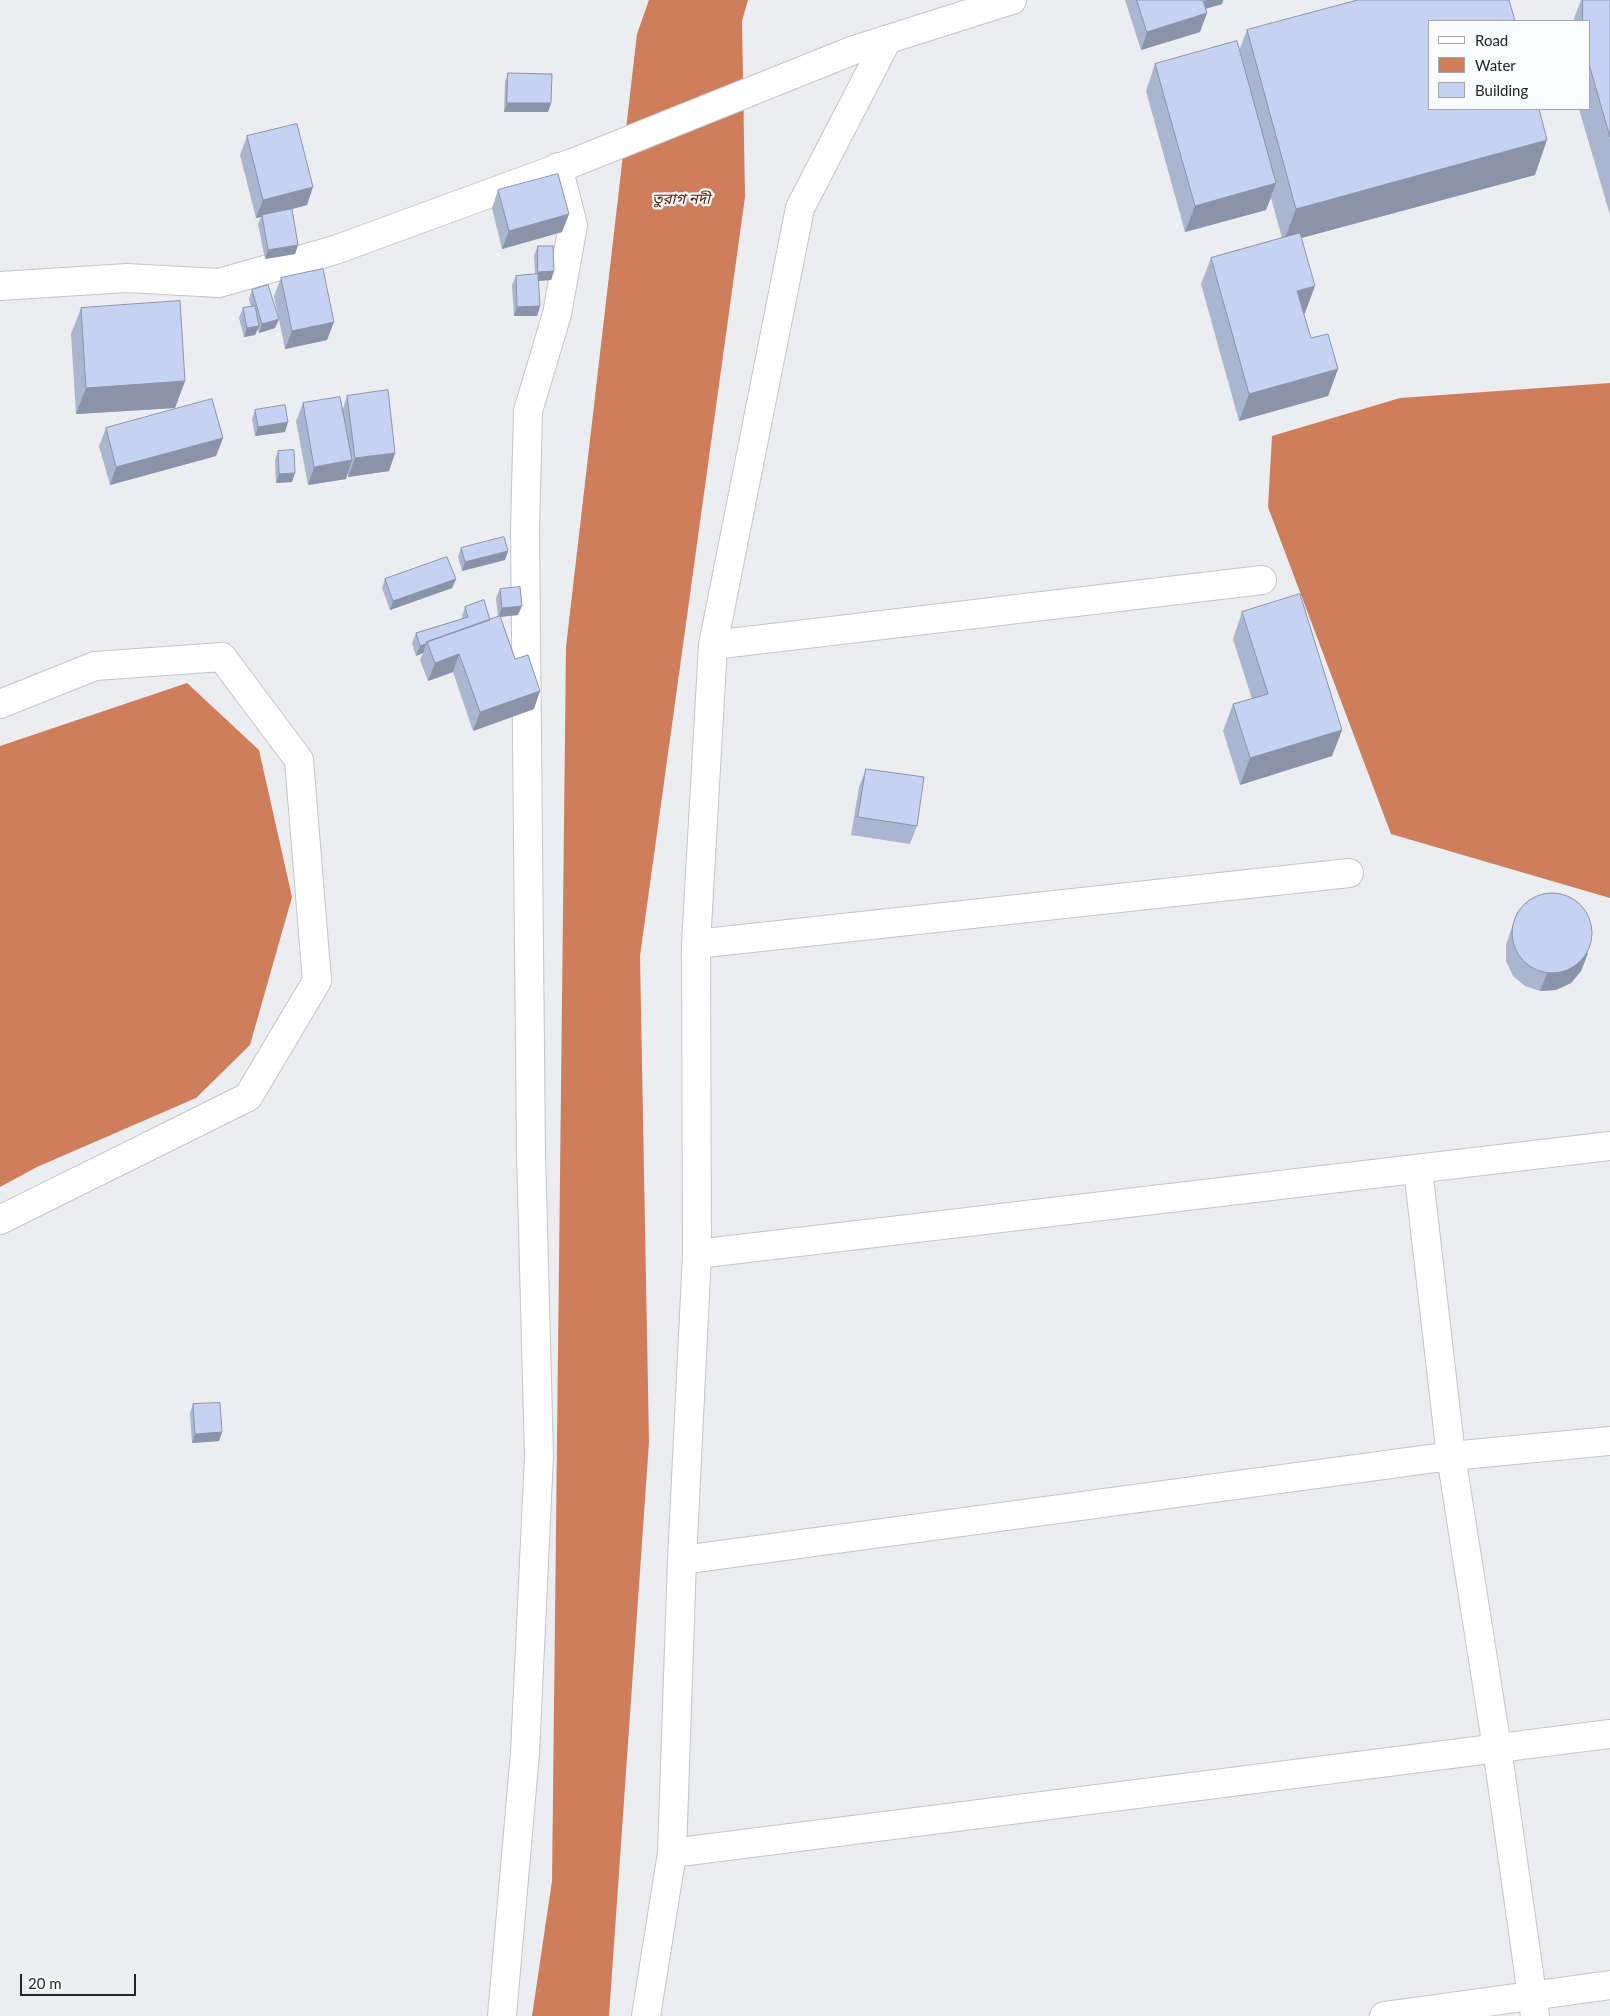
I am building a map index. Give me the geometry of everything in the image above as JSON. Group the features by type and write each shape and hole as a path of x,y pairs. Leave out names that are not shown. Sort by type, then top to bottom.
{"street":[{"path":"0,286 127,278 219,283 335,250 566,165 854,50 1012,0"},
{"path":"646,2016 672,1853 682,1560 698,1254 696,944 713,645 800,208 887,40"},
{"path":"502,2016 525,1753 540,1456 531,1153 525,528 528,411 557,314 573,225 566,165"},
{"path":"713,645 1262,580"},
{"path":"0,704 95,666 222,657 299,760 317,981 248,1097 0,1220"},
{"path":"696,944 1349,873"},
{"path":"698,1254 1610,1146"},
{"path":"1418,1168 1452,1456 1534,2006"},
{"path":"682,1560 1452,1456 1610,1441"},
{"path":"672,1853 1610,1734"},
{"path":"1384,2016 1534,2006 1610,1985"}],"water":[{"name":"তুরাগ নদী","path":"649,0 748,0 742,21 745,197 640,956 649,1442 609,2016 532,2016 552,1881 566,647 637,34"},
{"path":"1610,383 1610,898 1391,834 1268,507 1272,436 1400,398"},
{"path":"187,683 259,750 292,897 250,1045 196,1098 37,1167 0,1187 0,746"}],"building":[{"path":"1137,0 1203,0 1207,13 1147,32"},
{"path":"1358,0 1509,0 1515,20 1428,20 1428,110 1539,110 1547,140 1296,209 1247,30"},
{"path":"1583,0 1610,0 1610,137 1590,67 1590,20 1583,20"},
{"path":"1237,41 1276,183 1195,206 1155,64"},
{"path":"508,73 552,74 551,103 507,103"},
{"path":"297,124 313,187 263,200 247,136"},
{"path":"558,174 569,214 509,231 498,190"},
{"path":"292,209 298,245 268,250 262,215"},
{"path":"1300,233 1315,286 1297,291 1311,338 1328,334 1338,369 1249,394 1211,258"},
{"path":"538,246 553,246 554,271 538,272"},
{"path":"323,269 334,322 292,331 281,278"},
{"path":"538,274 540,306 517,307 516,276"},
{"path":"268,285 279,319 262,324 252,290"},
{"path":"180,301 185,381 86,388 81,308"},
{"path":"255,306 259,326 247,328 243,308"},
{"path":"388,390 395,453 355,458 347,396"},
{"path":"340,397 352,460 314,467 303,403"},
{"path":"212,399 223,438 116,467 106,428"},
{"path":"285,405 288,422 258,427 255,410"},
{"path":"294,450 295,473 279,474 278,451"},
{"path":"504,537 508,551 465,562 461,548"},
{"path":"447,557 456,579 393,601 385,579"},
{"path":"520,587 522,606 502,608 500,589"},
{"path":"1300,594 1342,730 1250,758 1233,704 1268,694 1242,612"},
{"path":"484,600 490,620 420,646 416,633 468,617 465,607"},
{"path":"500,616 515,659 528,655 540,691 480,712 459,654 435,663 427,642"},
{"path":"866,769 924,777 917,826 858,817"},
{"path":"1552,893 1567,896 1580,905 1589,918 1592,933 1589,948 1580,961 1567,970 1552,973 1537,970 1524,961 1515,948 1512,933 1515,918 1524,905 1537,896"},
{"path":"220,1403 222,1432 195,1434 193,1404"}]}
